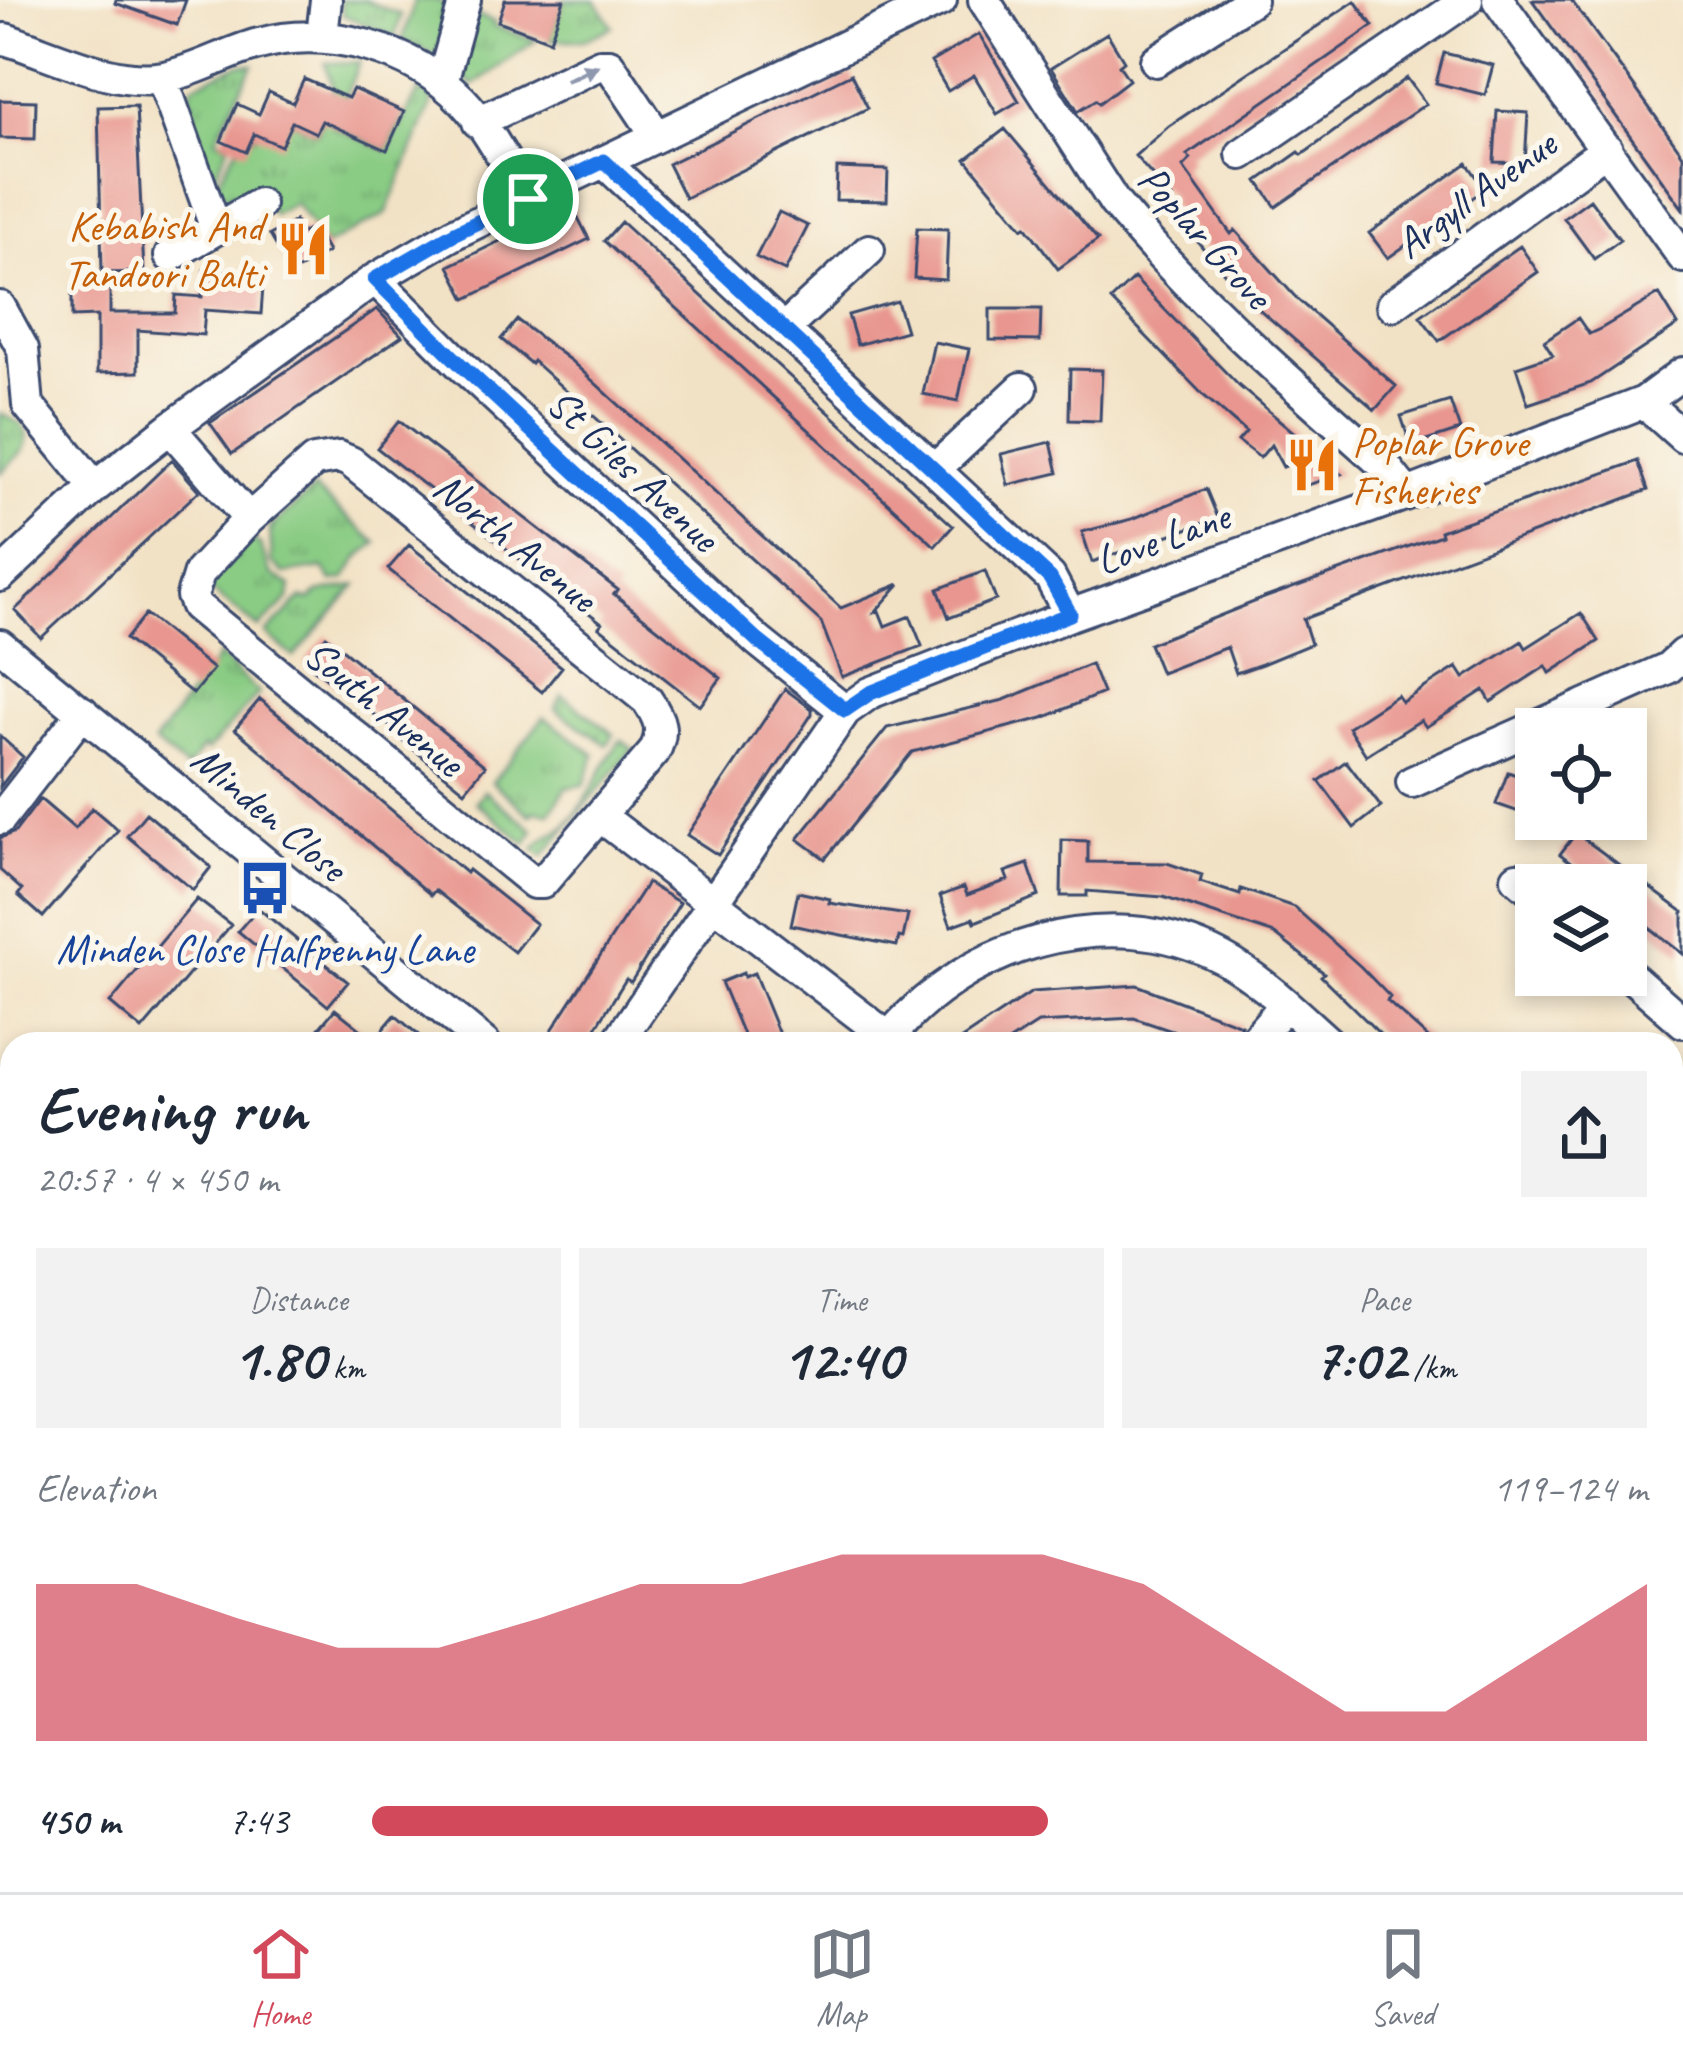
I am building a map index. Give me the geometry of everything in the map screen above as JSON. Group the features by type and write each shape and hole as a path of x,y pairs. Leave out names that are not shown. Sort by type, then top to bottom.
{"street":[{"path":"322,35 326,0"},
{"path":"442,82 465,0"},
{"path":"0,577 95,487 375,279 455,233 941,0"},
{"name":"Poplar Grove","path":"984,0 1136,230 1217,317 1385,466 1407,494"},
{"path":"1242,154 1467,0"},
{"path":"1498,0 1683,256"},
{"path":"1156,62 1246,1"},
{"path":"5,39 116,75 162,77 260,44 322,35 395,56 442,82 466,104 528,199"},
{"path":"478,122 600,64 609,64 657,136"},
{"path":"162,77 216,230"},
{"name":"Argyll Avenue","path":"1392,305 1606,149"},
{"path":"604,161 1050,578 1070,614"},
{"path":"170,256 259,204"},
{"path":"784,328 869,250"},
{"name":"St Giles Avenue","path":"375,279 758,641 845,710"},
{"path":"0,307 23,349 28,405 95,487"},
{"name":"Love Lane","path":"624,1032 845,710 870,693 1644,402 1683,373"},
{"path":"935,469 1022,388"},
{"path":"1644,402 1683,437"},
{"path":"170,428 249,519"},
{"name":"North Avenue","path":"249,519 314,461 329,457 352,462 647,700 658,717 660,741 600,815"},
{"name":"South Avenue","path":"249,519 199,572 192,596 196,607 534,883 542,883 600,815"},
{"name":"Minden Close","path":"0,645 470,1032"},
{"path":"1412,782 1668,668 1683,654"},
{"path":"0,819 83,712"},
{"path":"600,815 877,1032"},
{"path":"899,1032 936,989 1029,943 1068,934 1121,933 1196,946 1224,958 1316,1032"},
{"path":"1647,990 1683,1022"},
{"path":"1261,1032 1285,1004"}],"green space":[{"path":"340,0 364,0 401,15 395,37 343,15"},
{"path":"415,0 438,0 445,6 439,56 402,41"},
{"path":"564,0 595,0 613,27 584,40 550,40"},
{"path":"474,14 494,22 493,26 536,40 473,85 454,68"},
{"path":"360,62 332,127 387,150 419,91 432,103 386,214 325,246 295,203 273,215 259,193 238,201 214,191 228,162 250,138 292,122 317,133 334,92 325,63"},
{"path":"239,65 253,65 216,138 229,145 211,183 190,94 193,85"},
{"path":"0,413 21,424 28,437 24,450 0,473"},
{"path":"314,489 377,543 361,555 345,579 332,581 323,568 284,574 272,562 270,528"},
{"path":"250,539 260,545 272,575 291,586 289,599 259,628 205,586"},
{"path":"357,585 294,657 266,634 302,598 310,600 318,593"},
{"path":"219,656 259,693 187,769 154,743"},
{"path":"562,695 614,734 607,745 555,709"},
{"path":"544,717 595,755 584,785 566,788 550,813 530,815 492,782"},
{"path":"621,740 633,749 543,856 534,849 573,817"},
{"path":"484,791 534,830 526,844 476,802"}],"building":[{"path":"116,0 186,0 177,25"},
{"path":"505,0 564,0 550,40 498,21"},
{"path":"1532,0 1571,0 1628,78 1683,155 1683,209"},
{"path":"1355,1 1373,26 1187,155 1191,159 1183,167 1231,234 1235,230 1299,301 1396,386 1375,410 1244,296 1135,156 1169,126"},
{"path":"1107,33 1129,80 1099,103 1096,100 1078,111 1051,68"},
{"path":"979,34 1019,101 997,114 974,75 948,91 931,62"},
{"path":"1444,53 1493,65 1485,95 1436,83"},
{"path":"851,74 868,108 685,198 668,164"},
{"path":"1407,78 1426,104 1276,207 1258,181 1299,152 1302,155"},
{"path":"304,79 348,98 353,89 404,112 387,150 322,121 316,133 292,122 281,146 254,134 246,152 221,141 237,104 259,114 269,92 293,103"},
{"path":"0,100 36,101 35,139 0,138"},
{"path":"136,106 144,272 102,273 98,107"},
{"path":"1497,111 1528,113 1525,163 1494,162"},
{"path":"1005,129 1098,240 1058,269 966,159"},
{"path":"1467,163 1485,189 1388,258 1369,233"},
{"path":"837,168 888,170 887,201 836,200"},
{"path":"1590,199 1620,240 1594,259 1564,218"},
{"path":"572,206 589,239 466,299 449,266"},
{"path":"779,212 808,226 785,271 756,257"},
{"name":"Kebabish And Tandoori Balti","path":"295,221 302,233 314,227 328,252 292,273 270,235"},
{"path":"621,222 953,526 935,546 604,241"},
{"path":"917,228 948,229 946,280 914,278"},
{"path":"1520,246 1538,272 1439,341 1420,316"},
{"path":"204,270 264,273 261,314 205,310 203,335 138,330 138,372 97,373 97,316 72,317 72,287 110,286 110,313 175,313 176,295 202,297"},
{"path":"1134,278 1240,387 1296,434 1292,439 1341,474 1305,486 1295,462 1283,467 1271,445 1260,458 1238,441 1246,432 1203,395 1111,300"},
{"path":"1659,294 1678,325 1591,383 1528,404 1516,367 1553,355 1544,341 1578,318 1589,334"},
{"path":"897,301 906,331 857,345 848,315"},
{"path":"377,309 402,336 232,454 210,423"},
{"path":"990,309 1041,309 1040,341 990,340"},
{"path":"517,320 571,361 841,608 900,584 875,612 879,611 885,626 910,616 922,646 842,677 821,622 533,361 531,364 501,339"},
{"path":"934,342 969,349 958,401 923,394"},
{"path":"1070,369 1102,370 1100,421 1069,420"},
{"path":"1450,401 1460,430 1411,446 1401,416"},
{"path":"399,421 618,590 614,594 721,678 700,706 599,627 602,623 377,448"},
{"path":"1051,442 1058,473 1008,485 1001,454"},
{"path":"172,460 199,491 41,638 15,610"},
{"path":"1638,461 1648,490 1303,619 1311,644 1262,664 1236,673 1227,647 1161,673 1149,644 1441,535 1440,531"},
{"path":"1206,489 1218,518 1092,562 1082,532 1132,519"},
{"path":"409,545 562,667 542,692 388,569"},
{"path":"985,571 996,600 949,618 938,589"},
{"path":"1581,613 1599,641 1550,673 1546,666 1491,702 1484,690 1426,727 1421,720 1366,755 1348,727 1397,695 1402,702 1457,667 1464,678 1522,641 1526,648"},
{"path":"145,614 213,669 193,694 125,639"},
{"path":"326,636 485,766 465,791 399,733 305,662"},
{"path":"1091,664 1103,693 1043,718 912,752 825,859 798,839 887,728 1004,700"},
{"path":"785,689 812,709 812,714 718,855 687,835"},
{"path":"260,699 466,873 468,870 536,924 514,952 435,890 431,895 235,729"},
{"path":"0,736 23,757 0,787"},
{"path":"1346,761 1381,807 1354,828 1319,781"},
{"path":"1508,772 1515,774 1515,811 1496,804"},
{"path":"40,799 75,829 92,808 118,830 43,917 0,870 0,838 15,832"},
{"path":"146,813 211,867 193,890 127,836"},
{"path":"1062,840 1088,841 1088,862 1167,863 1202,875 1200,882 1240,895 1241,889 1294,907 1361,967 1390,997 1387,1001 1422,1032 1378,1032 1321,976 1324,973 1275,934 1163,897 1087,891 1087,896 1061,896"},
{"path":"1571,840 1585,840 1618,864 1573,864 1560,854"},
{"path":"1028,864 1039,896 975,922 973,918 951,926 940,896 964,887 967,895 1008,880 1005,872"},
{"path":"647,883 680,903 593,1032 551,1032"},
{"path":"1647,885 1683,912 1683,954 1647,926"},
{"path":"798,892 830,899 829,903 908,915 903,938 899,937 897,946 791,925"},
{"path":"197,899 231,925 142,1030 110,1003"},
{"path":"258,908 348,982 328,1006 238,931"},
{"path":"754,973 778,1032 742,1032 721,982"},
{"path":"1137,985 1241,1025 1238,1032 1175,1032 1134,1018 1038,1023 1024,1032 972,1032 1032,992"},
{"path":"335,1009 364,1032 316,1032"},
{"path":"395,1015 415,1032 381,1032"}],"place":[{"name":"Kebabish And Tandoori Balti","path":"303,249"},
{"name":"Poplar Grove Fisheries","path":"1312,465"},
{"name":"Minden Close Halfpenny Lane","path":"265,888"}],"route":[{"path":"604,161 1050,578 1070,614 870,693 845,710 829,698 758,641 375,279 455,233 528,199 604,161"}]}
